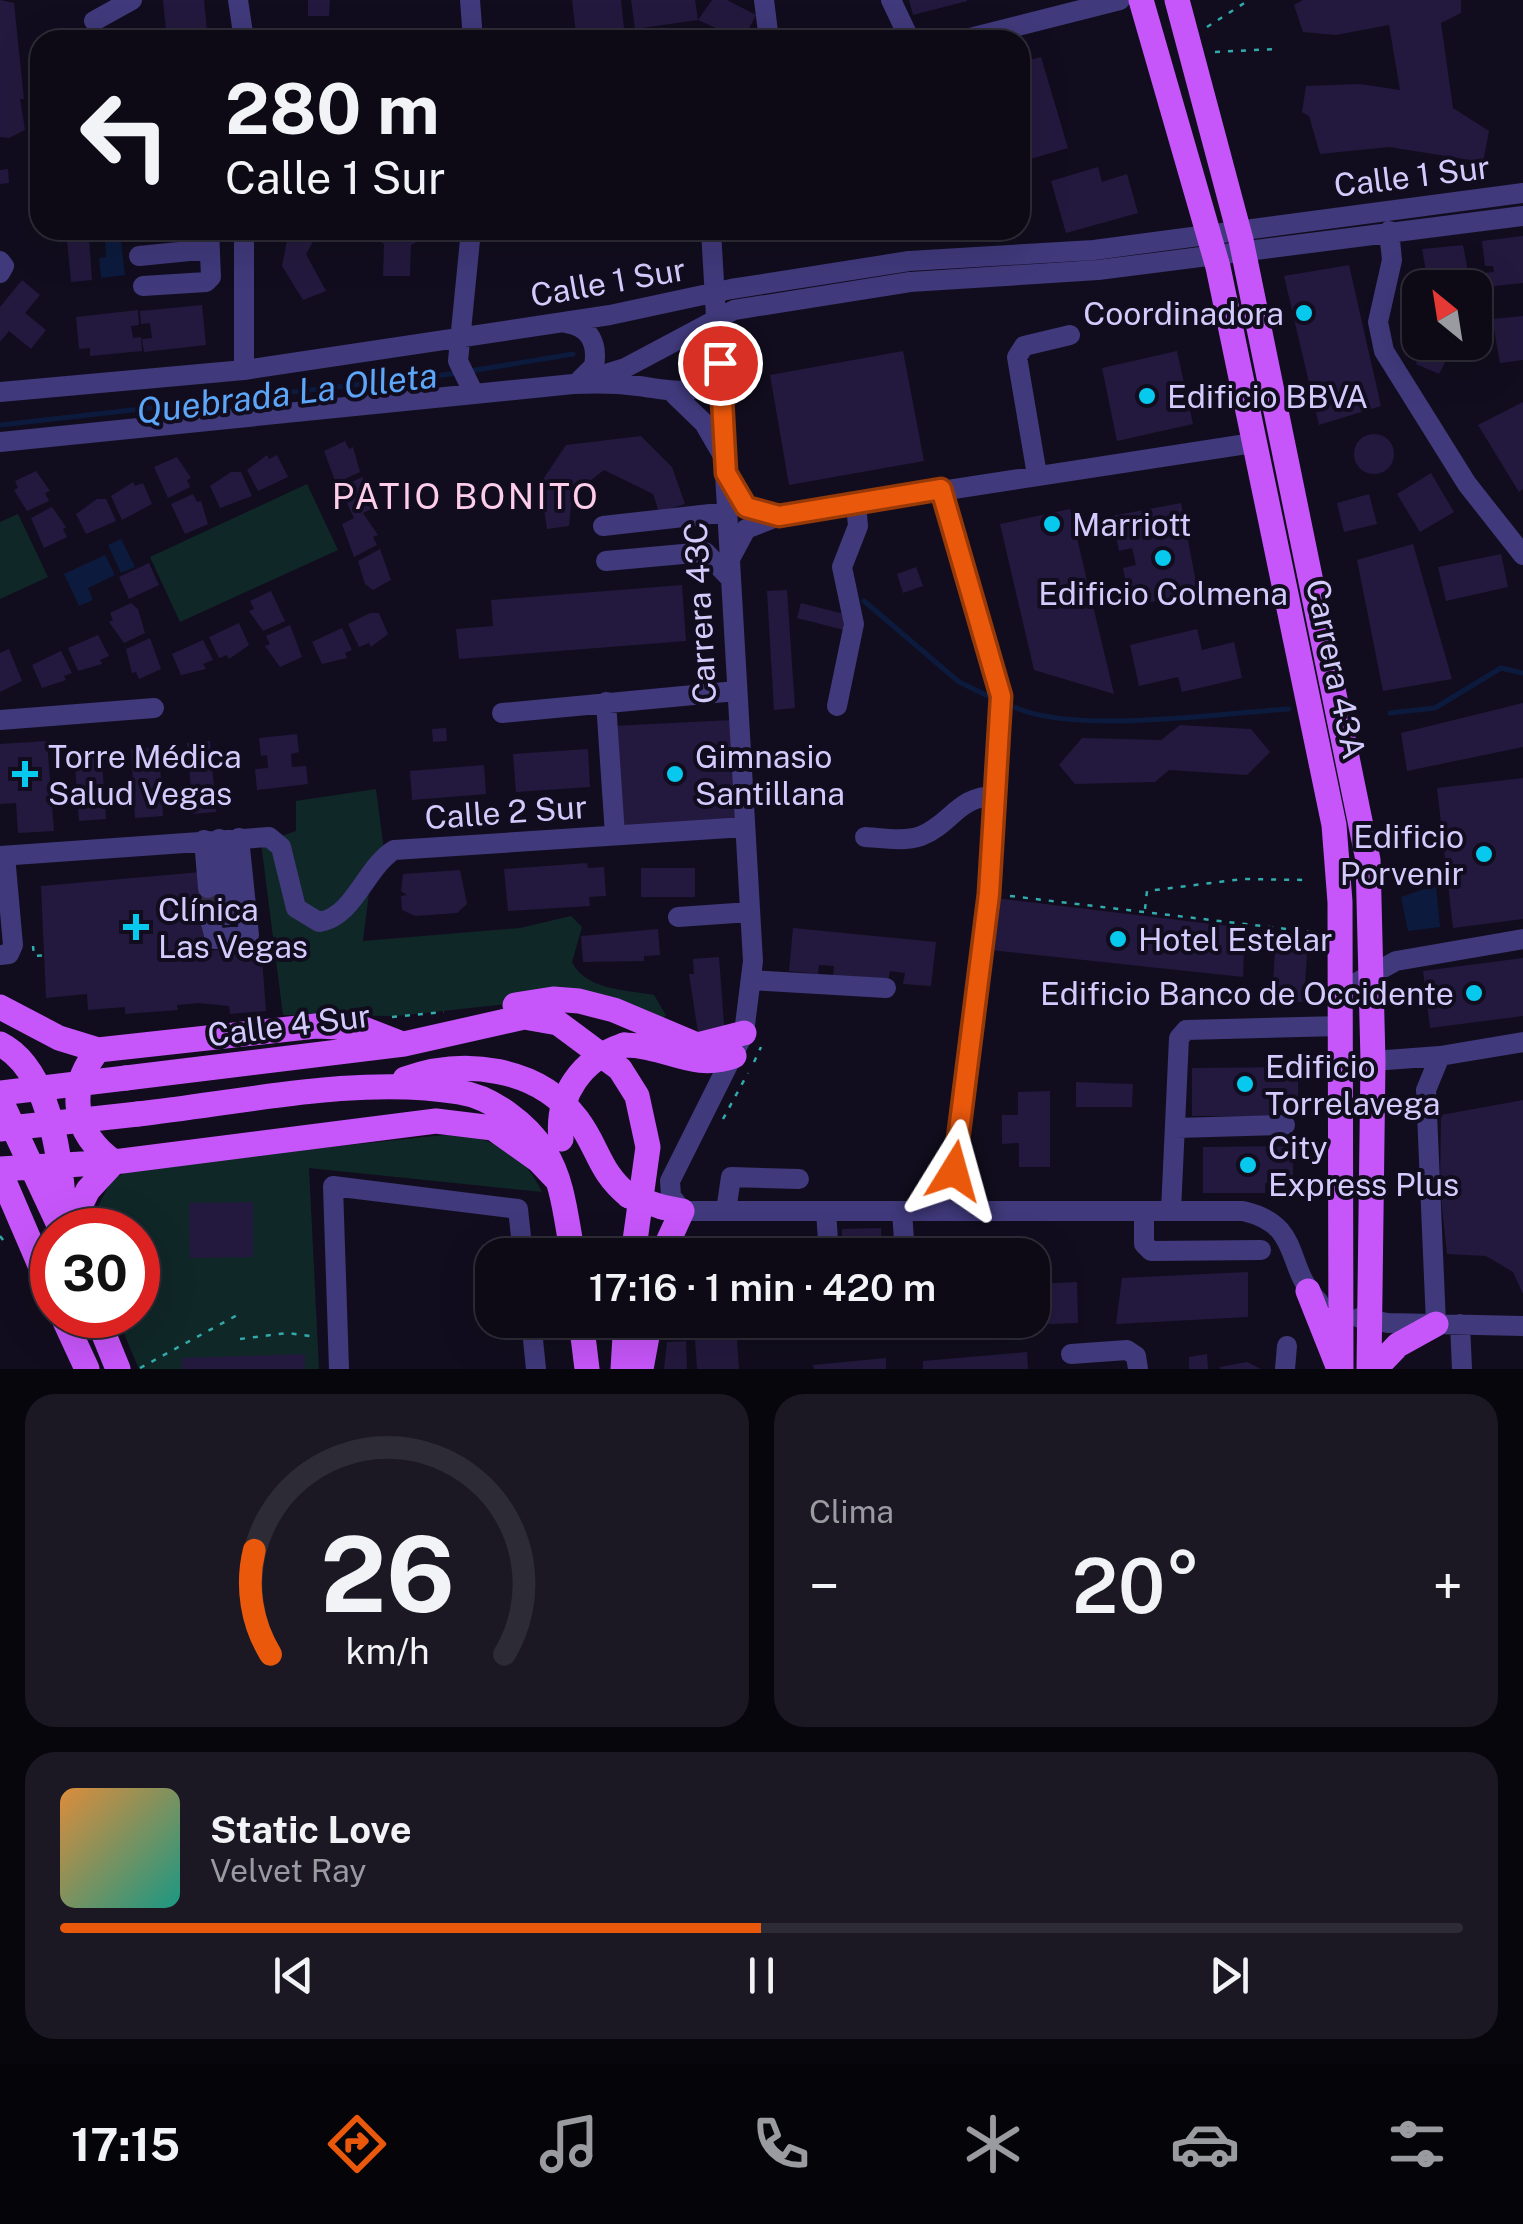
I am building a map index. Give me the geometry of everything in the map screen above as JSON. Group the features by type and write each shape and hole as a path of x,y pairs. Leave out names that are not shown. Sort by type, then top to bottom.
{"main road":[{"name":"Carrera 43A","path":"1140,0 1212,244 1334,824 1342,1026 1340,1369"},
{"name":"Carrera 43A","path":"1177,0 1241,240 1363,826 1372,971 1372,1369"},
{"path":"460,1032 502,1009 553,999 614,1010 697,1046 739,1045"},
{"path":"0,1007 58,1038 98,1050 316,1026 361,1028 404,1044"},
{"name":"Calle 4 Sur","path":"0,1096 404,1044 524,1017 543,1017 578,1036 628,1079 645,1123 645,1180 636,1238"},
{"path":"0,1044 25,1062 37,1084 60,1166 63,1208"},
{"path":"581,1238 558,1120 574,1080 606,1051 624,1045 660,1049 712,1064 739,1045"},
{"path":"98,1050 86,1065 76,1101 87,1137 114,1162"},
{"path":"381,1087 418,1074 490,1070 515,1074 559,1099 586,1132 598,1165 629,1196 672,1209 666,1238"},
{"path":"0,1129 381,1087 462,1092 487,1102 534,1137 558,1182 570,1238"},
{"path":"0,1096 54,1208"},
{"path":"30,1242 0,1172 458,1121 505,1134 558,1182"},
{"path":"78,1208 88,1190 114,1162"},
{"path":"0,1217 30,1246"},
{"path":"1308,1290 1340,1369"},
{"path":"1372,1369 1398,1345 1448,1324"},
{"path":"73,1338 87,1369"},
{"path":"105,1338 118,1369"},
{"path":"583,1338 586,1369"},
{"path":"593,1338 595,1369"},
{"path":"623,1369 625,1338"},
{"path":"641,1369 647,1338"}],"street":[{"path":"94,20 132,0"},
{"path":"238,0 242,30"},
{"path":"470,0 472,30"},
{"path":"764,0 768,30"},
{"path":"892,0 906,30"},
{"path":"1002,30 1120,0"},
{"name":"Calle 1 Sur","path":"0,392 244,370 559,322 909,261 1212,244 1523,193"},
{"name":"Calle 1 Sur","path":"1241,240 1389,232 1523,216"},
{"path":"1389,232 1392,260 1378,322 1384,350 1467,484 1523,555"},
{"path":"139,256 210,240 211,277 206,282 142,286"},
{"path":"244,240 244,370"},
{"path":"470,240 458,361 474,394"},
{"name":"Carrera 43C","path":"672,1209 670,1181 739,1045 751,980 712,240"},
{"name":"Calle 1 Sur","path":"574,384 641,361 718,316 910,282 1098,270 1212,244"},
{"path":"0,261 4,266 0,273"},
{"path":"559,322 585,329 593,340 594,366 574,384"},
{"path":"1037,474 1017,358 1024,346 1070,335"},
{"path":"674,394 698,389 720,363"},
{"name":"Calle 1 Sur","path":"0,442 574,384 642,386 674,394"},
{"path":"674,394 704,423 746,507 779,516"},
{"path":"606,562 690,550 730,568 746,530 779,516 1253,442"},
{"path":"941,489 1001,696 989,894 948,1211"},
{"path":"838,706 854,624 842,567 858,526 856,503"},
{"path":"603,526 728,512"},
{"path":"502,713 736,691"},
{"path":"606,702 615,835"},
{"path":"0,720 154,708"},
{"path":"865,837 909,839 925,834 974,796 996,796"},
{"name":"Calle 2 Sur","path":"2,856 262,836 277,841 292,900 301,915 319,922 338,914 374,867 394,850 745,827"},
{"path":"208,888 221,839"},
{"path":"221,839 249,935 218,940 212,937 219,919 221,839"},
{"path":"0,955 8,954 13,945 2,856"},
{"path":"678,917 750,912"},
{"path":"1341,991 1372,971 1423,955 1523,939"},
{"path":"751,980 886,988"},
{"path":"1171,1212 1176,1037 1186,1030 1342,1026"},
{"path":"1373,1061 1440,1056 1523,1042"},
{"path":"1440,1056 1426,1090 1448,1324 1462,1369"},
{"path":"1176,1128 1285,1125"},
{"path":"726,1211 731,1177 799,1179"},
{"path":"339,1369 333,1186 518,1209 521,1238"},
{"path":"672,1209 1243,1211 1274,1220 1288,1240 1308,1290 1342,1314 1369,1320 1523,1326"},
{"path":"826,1211 828,1238"},
{"path":"902,1211 904,1238"},
{"path":"1144,1211 1144,1244 1151,1251 1261,1250"},
{"path":"532,1338 536,1369"},
{"path":"1285,1369 1288,1346"},
{"path":"1072,1354 1127,1350 1136,1356 1138,1369"}],"path":[{"path":"1201,30 1249,0"},
{"path":"1208,52 1276,49"},
{"path":"1144,912 1147,891 1244,879 1306,880"},
{"path":"989,894 1331,934"},
{"path":"34,956 47,955"},
{"path":"139,1369 241,1314"},
{"path":"240,1339 287,1333 320,1337"}],"green space":[{"path":"307,484 338,550 180,622 150,557"},
{"path":"18,514 48,577 0,599 0,522"},
{"path":"376,789 384,850 373,860 363,941 520,928 571,916 582,927 572,962 578,971 608,987 654,995 666,1015 660,1021 517,1003 396,1016 283,1015 261,843 296,831 296,801"},
{"path":"445,1135 476,1138 503,1148 525,1166 542,1192 309,1168 319,1369 139,1369 126,1338 160,1338 160,1208 97,1208 112,1179 137,1167"}],"water":[{"path":"121,241 125,275 101,278 99,258 106,257 105,242"},
{"path":"121,539 135,567 121,573 108,545"},
{"path":"105,555 115,575 88,588 93,600 79,606 64,574"},
{"path":"1436,885 1440,927 1408,931 1401,897"}],"building":[{"path":"0,0 14,3 24,99 20,99 25,130 9,138 0,137"},
{"path":"163,0 204,0 207,30 166,30"},
{"path":"308,0 330,0 329,16 308,16"},
{"path":"572,0 621,0 624,28 576,30"},
{"path":"631,0 695,0 698,20 635,29"},
{"path":"712,0 727,0 756,15 748,30 720,30 698,20"},
{"path":"909,0 967,0 967,1 913,15"},
{"path":"1303,0 1461,0 1461,13 1441,23 1453,108 1489,131 1483,162 1389,147 1320,154 1309,116 1302,112 1306,86 1360,84 1400,90 1389,25 1336,35 1303,32 1294,5"},
{"path":"1041,57 1068,148 1030,159 1030,60"},
{"path":"1098,167 1102,182 1127,174 1138,213 1066,233 1051,181"},
{"path":"8,169 9,183 0,184 0,170"},
{"path":"1523,236 1523,283 1494,286 1494,307 1493,266 1485,266 1482,241"},
{"path":"67,240 89,240 92,280 71,282"},
{"path":"287,240 314,240 306,254 326,291 303,300 282,266"},
{"path":"378,240 420,240 411,245 410,276 383,276 384,244"},
{"path":"1463,245 1468,270 1426,270 1422,249"},
{"path":"1349,265 1381,406 1319,425 1284,276"},
{"path":"22,280 40,295 25,313 46,330 31,349 9,331 0,342 0,307"},
{"path":"202,305 206,345 144,352 142,339 152,338 150,323 141,324 140,311"},
{"path":"138,310 139,325 131,326 133,338 141,337 142,351 90,356 90,348 79,349 76,317"},
{"path":"1523,316 1523,360 1500,363 1492,319"},
{"path":"903,351 924,461 789,485 770,375"},
{"name":"Edificio BBVA","path":"1177,351 1193,424 1117,441 1102,368"},
{"path":"1417,360 1446,360 1439,374 1416,364"},
{"path":"1523,402 1523,489 1519,492 1478,425"},
{"path":"1374,434 1388,440 1394,454 1388,468 1374,474 1360,468 1354,454 1360,440"},
{"path":"641,436 672,467 685,504 659,512 653,494 604,470 572,495 569,526 547,529 540,484 566,445"},
{"path":"345,441 349,449 353,447 360,472 336,483 324,451"},
{"path":"267,455 269,459 277,455 288,477 258,491 247,470"},
{"path":"177,457 191,478 187,480 190,487 168,498 154,467"},
{"path":"36,471 50,491 45,493 49,501 27,511 14,490 18,488 15,481"},
{"path":"231,472 241,472 252,496 220,508 210,486"},
{"path":"1431,473 1454,512 1420,532 1397,494"},
{"path":"362,477 375,497 372,499 376,507 363,513 378,535 373,537 377,545 354,557 342,524 354,518 340,488"},
{"path":"133,482 135,486 143,483 152,504 122,520 111,496"},
{"path":"193,494 197,502 201,501 208,524 185,534 171,504"},
{"path":"1369,494 1377,524 1344,532 1337,503"},
{"path":"97,499 106,499 116,521 86,534 76,514"},
{"name":"Edificio Colmena","path":"1181,503 1198,593 1130,606 1123,568 1136,565 1132,548 1119,551 1112,516"},
{"path":"52,507 66,527 63,529 67,537 44,548 31,518"},
{"path":"1070,509 1114,694 1034,670 1000,524"},
{"path":"1413,544 1452,679 1383,691 1357,560"},
{"path":"380,549 391,580 373,590 365,584 358,561"},
{"path":"1501,554 1508,587 1446,601 1438,567"},
{"path":"149,563 159,585 129,599 119,577"},
{"path":"916,567 923,586 903,593 897,574"},
{"path":"682,585 686,641 459,659 456,629 493,626 491,600"},
{"path":"787,590 795,708 774,710 767,591"},
{"path":"271,591 285,621 263,631 249,611 254,609 250,601"},
{"path":"131,603 138,609 145,633 124,643 109,622 113,620 110,613"},
{"path":"801,603 852,616 848,631 797,618"},
{"path":"370,613 379,613 388,634 371,647 369,643 359,647 348,624"},
{"path":"239,623 249,645 229,659 227,655 219,658 209,637"},
{"path":"290,625 302,657 280,667 265,646 270,644 266,636"},
{"path":"342,628 352,650 345,653 347,658 322,664 312,642"},
{"path":"1197,629 1202,650 1234,642 1242,678 1182,692 1178,677 1139,686 1130,645"},
{"path":"98,635 109,656 100,660 102,664 78,671 68,648"},
{"path":"150,638 161,669 139,679 136,672 132,673 126,649"},
{"path":"203,640 213,660 203,664 206,669 181,675 172,654"},
{"path":"9,649 22,681 0,692 0,653"},
{"path":"61,651 72,673 64,676 66,680 42,688 32,665"},
{"path":"1523,703 1523,747 1407,771 1401,733"},
{"name":"Gimnasio Santillana","path":"732,720 738,821 617,827 612,726"},
{"path":"1180,725 1251,729 1270,752 1247,775 1169,770 1155,782 1075,784 1059,765 1082,738 1161,740"},
{"path":"446,728 447,741 433,742 432,729"},
{"path":"297,734 299,752 291,754 292,767 306,766 308,784 257,790 255,769 268,768 267,755 261,756 259,738"},
{"name":"Torre Médica Salud Vegas","path":"47,741 54,831 18,833 16,803 0,804 0,744"},
{"path":"210,741 216,812 193,814 187,743"},
{"path":"101,747 106,819 79,821 74,749"},
{"path":"159,747 163,816 135,818 131,749"},
{"path":"588,749 590,787 516,792 513,754"},
{"path":"484,765 486,794 412,800 410,771"},
{"name":"Edificio Porvenir","path":"1523,778 1523,919 1453,928 1437,788"},
{"path":"587,863 588,868 604,867 606,896 589,897 590,906 508,911 504,869"},
{"path":"641,868 695,868 695,897 641,897"},
{"path":"460,870 467,904 457,913 415,916 402,910 401,896 407,895 401,891 403,874"},
{"name":"Clínica Las Vegas","path":"201,872 214,888 217,922 206,937 195,938 196,952 261,946 266,1011 230,1014 229,1006 198,1003 177,1005 178,1010 125,1014 125,1007 88,1010 87,994 46,998 41,886"},
{"name":"Hotel Estelar","path":"995,898 1245,928 1243,977 991,950"},
{"path":"793,928 936,942 931,986 903,984 905,973 890,971 888,982 833,977 834,966 819,965 818,974 789,971"},
{"path":"658,929 660,955 644,956 644,961 583,962 581,936"},
{"path":"1275,949 1307,953 1304,1002 1272,1002"},
{"path":"719,957 725,1037 699,1039 689,974 694,974 693,959"},
{"name":"Edificio Banco de Occidente","path":"1523,958 1523,1016 1430,1028 1423,971"},
{"name":"Edificio Torrelavega","path":"1298,1067 1298,1101 1269,1101 1270,1116 1192,1116 1192,1068"},
{"path":"1076,1082 1133,1084 1132,1107 1076,1107"},
{"path":"1050,1091 1050,1167 1019,1167 1019,1143 1002,1144 1002,1115 1018,1115 1018,1092"},
{"path":"1523,1100 1523,1294 1513,1272 1486,1256 1447,1254 1440,1189 1441,1115"},
{"name":"City Express Plus","path":"1293,1146 1293,1183 1265,1183 1265,1193 1203,1193 1203,1147"},
{"path":"253,1202 253,1257 190,1258 189,1203"},
{"path":"881,1228 881,1238 842,1238 842,1229"},
{"path":"1248,1272 1248,1317 1116,1324 1122,1278"},
{"path":"1077,1282 1078,1323 1050,1324 1050,1283"},
{"path":"755,1338 737,1339 739,1369 697,1369 695,1340"},
{"path":"686,1341 687,1369 664,1369 667,1342"},
{"path":"1027,1352 1028,1369 923,1369 923,1361"},
{"path":"305,1354 305,1369 182,1369 182,1358"},
{"path":"1207,1354 1208,1369 1189,1369 1189,1357"},
{"path":"886,1358 886,1369 814,1369 813,1365"},
{"path":"1247,1362 1261,1369 1220,1369 1220,1367"}],"waterway":[{"name":"Quebrada La Olleta","path":"470,371 573,354"},
{"name":"Quebrada La Olleta","path":"0,425 459,373"},
{"name":"Quebrada La Olleta","path":"864,601 959,682 988,696"},
{"name":"Quebrada La Olleta","path":"1390,713 1435,708 1501,668 1523,673"},
{"name":"Quebrada La Olleta","path":"1014,707 1073,720 1109,721 1289,709"}],"tunnel":[{"path":"208,888 211,923"}],"place":[{"name":"Coordinadora","path":"1304,313"},
{"name":"Edificio BBVA","path":"1147,396"},
{"name":"Marriott","path":"1052,524"},
{"name":"Edificio Colmena","path":"1163,558"},
{"name":"Torre Médica Salud Vegas","path":"25,774"},
{"name":"Gimnasio Santillana","path":"675,774"},
{"name":"Edificio Porvenir","path":"1484,854"},
{"name":"Clínica Las Vegas","path":"136,927"},
{"name":"Hotel Estelar","path":"1118,939"},
{"name":"Edificio Banco de Occidente","path":"1474,993"},
{"name":"Edificio Torrelavega","path":"1245,1084"},
{"name":"City Express Plus","path":"1248,1165"}],"district":[{"name":"PATIO BONITO","path":"466,496"}],"route":[{"path":"720,363 726,473 746,507 779,516 941,489 977,601 1001,696 989,894 954,1171"}]}
